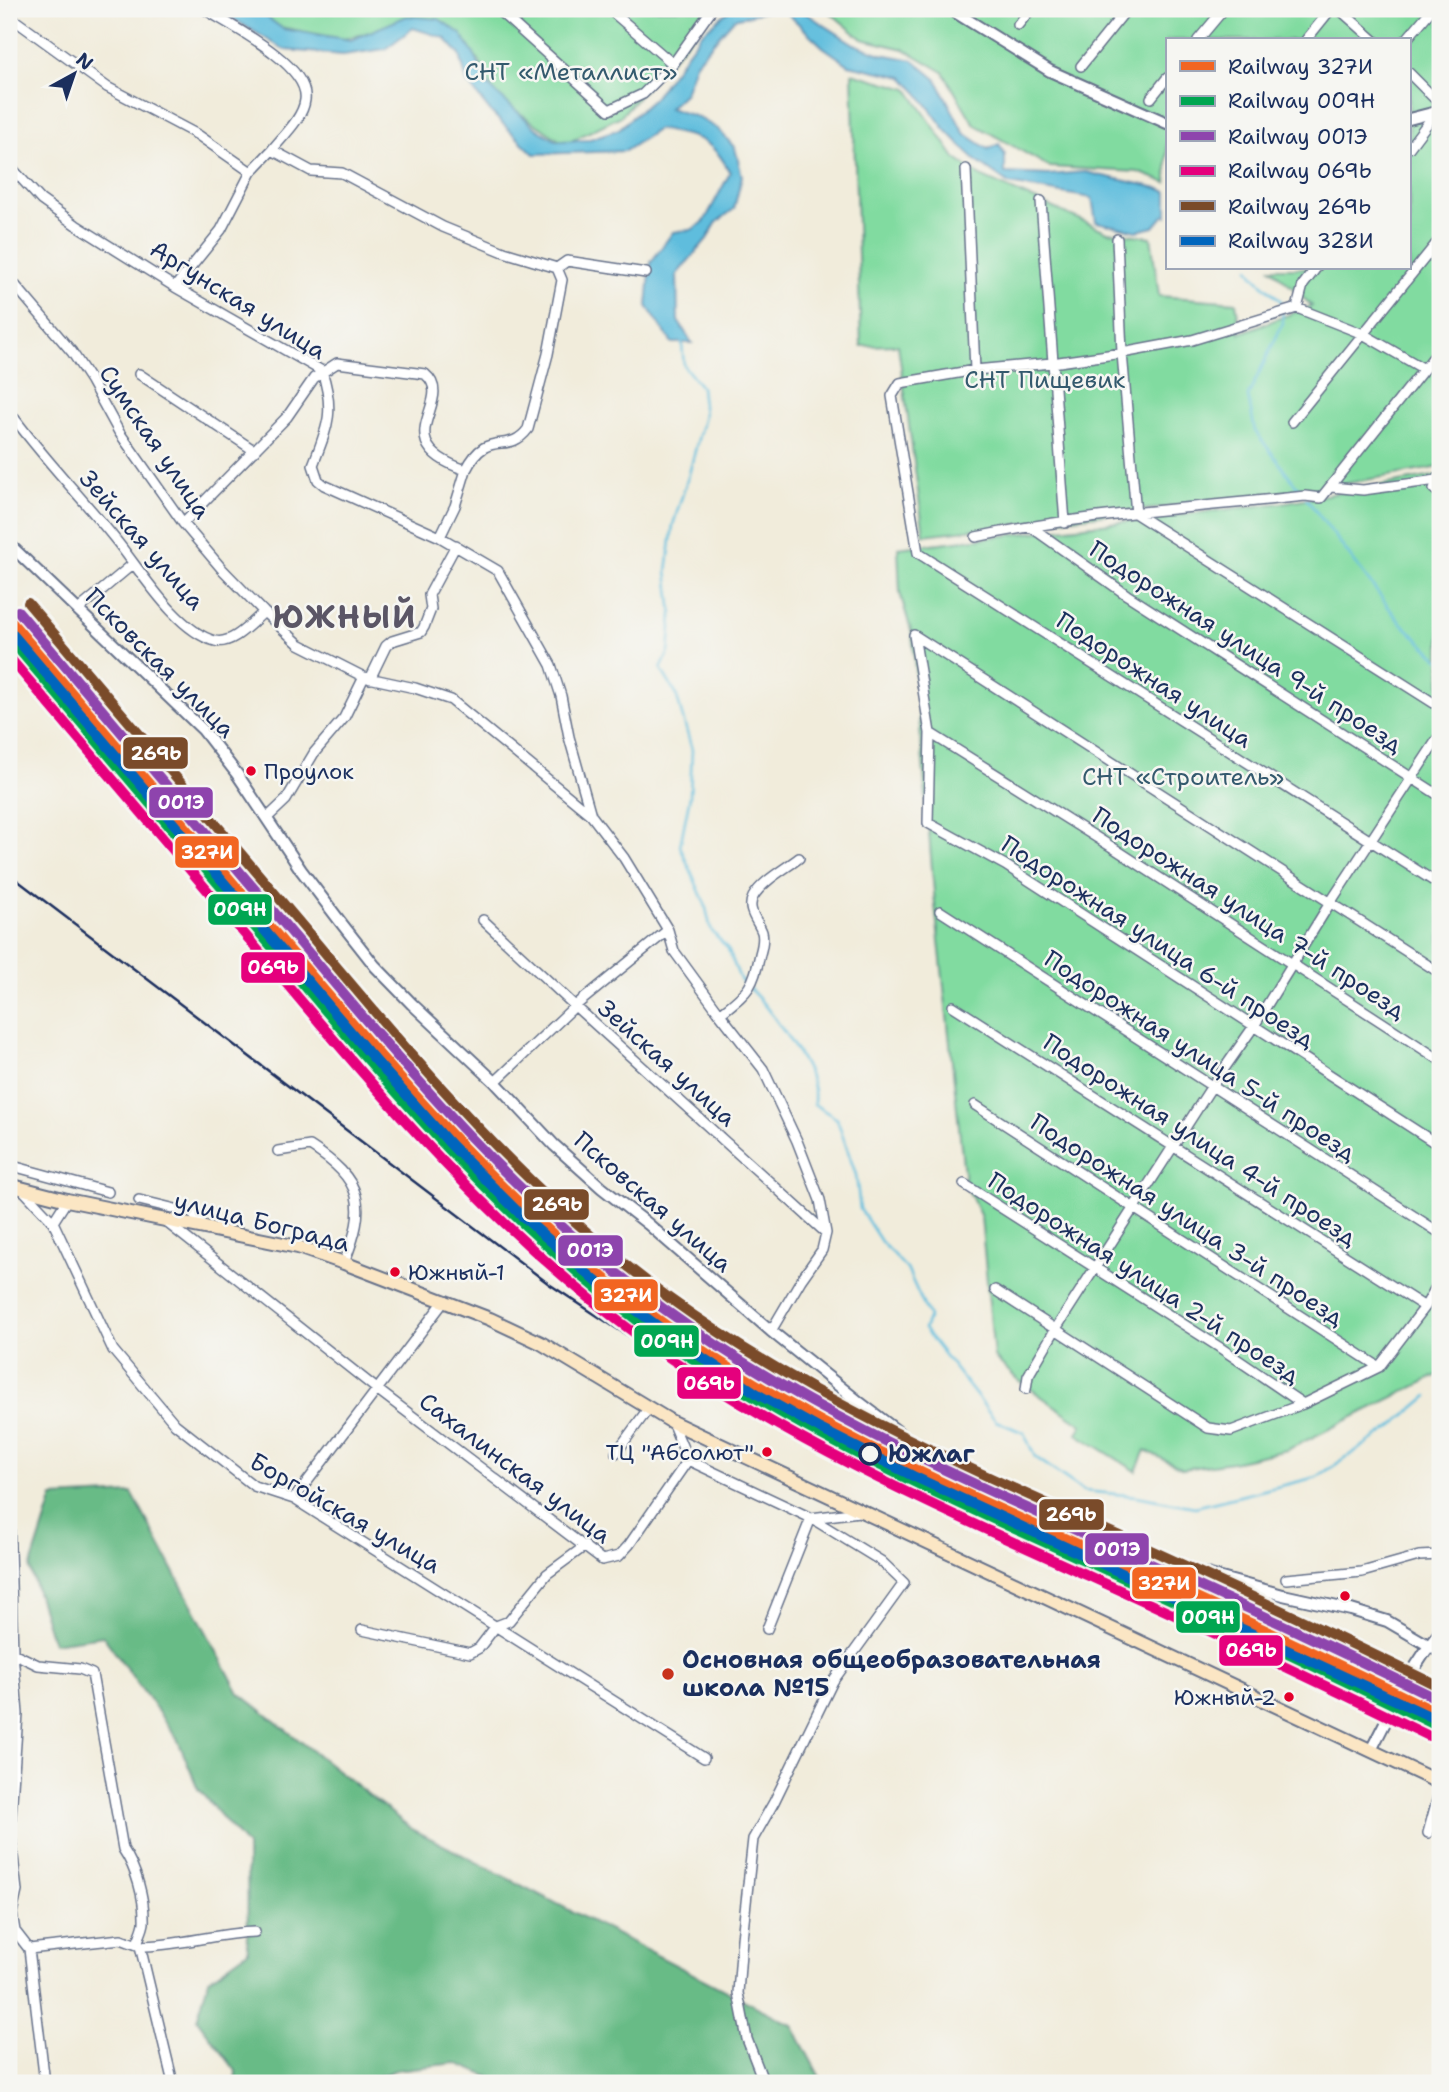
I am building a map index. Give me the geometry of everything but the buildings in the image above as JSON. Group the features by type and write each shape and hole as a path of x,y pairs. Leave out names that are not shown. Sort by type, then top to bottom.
{"main road":[{"name":"улица Бограда","path":"9,1185 67,1200 298,1248 445,1300 541,1343 672,1422 1440,1783"}],"street":[{"path":"176,287 221,230 251,172 272,150 302,109 305,99 304,87 290,68 265,48 204,9"},
{"path":"497,9 609,110 643,94 673,64 712,9"},
{"path":"609,9 673,64"},
{"path":"950,9 1050,71 1166,123"},
{"path":"1018,25 1031,9"},
{"path":"1081,66 1127,9"},
{"path":"1200,38 1224,9"},
{"path":"1308,38 1331,9"},
{"path":"1339,9 1372,38"},
{"path":"1408,38 1432,9"},
{"path":"9,16 107,87 198,135 251,172"},
{"path":"1410,74 1439,109"},
{"path":"1151,98 1166,79"},
{"path":"1410,119 1439,109"},
{"path":"1410,147 1439,109"},
{"path":"9,147 9,157"},
{"path":"272,150 311,171 342,173 467,237 504,252 557,268"},
{"name":"Аргунская улица","path":"9,165 41,200 176,287 322,371 329,394 329,424 313,465 318,480 456,545 498,571 551,665 591,815"},
{"path":"965,169 975,370 1052,363 1192,340 1297,308 1363,334 1424,369"},
{"path":"1041,201 1065,523"},
{"path":"1117,239 1122,353 1136,514"},
{"path":"1292,422 1440,239"},
{"path":"557,268 567,261 646,273"},
{"path":"440,537 455,506 466,470 479,449 492,443 515,442 528,429 548,354 562,280 557,268"},
{"path":"1297,308 1303,285 1314,270"},
{"name":"Сумская улица","path":"9,278 72,352 119,432 183,523 222,569 264,612 299,644 367,678 415,688 451,700 591,815"},
{"path":"976,537 1136,514 1304,496 1321,498 1440,349"},
{"path":"183,523 287,417 314,378 337,363 425,374 434,390 425,441 428,450 451,466 466,470"},
{"name":"Подорожная улица","path":"975,370 900,383 892,396 918,553 1440,885"},
{"path":"139,374 255,451"},
{"name":"Зейская улица","path":"9,411 159,597 188,626 215,641 226,640 264,612"},
{"path":"1331,487 1363,490 1438,478 1434,489 1440,494"},
{"path":"1136,514 1440,707"},
{"name":"Подорожная улица 9-й проезд","path":"1031,527 1127,595 1440,796"},
{"name":"Псковская улица","path":"9,544 203,730 237,774 301,870 375,966 564,1153 818,1370 938,1462 1031,1509 1134,1554 1283,1595 1351,1609 1387,1621 1440,1652"},
{"path":"267,818 286,800 314,753 344,718 386,646 392,641 423,630 431,609 429,595 456,545"},
{"path":"78,610 133,564"},
{"path":"930,733 914,635 1440,973"},
{"name":"Подорожная улица 7-й проезд","path":"930,733 1440,1059"},
{"name":"Подорожная улица 6-й проезд","path":"930,733 928,823 1005,865 1440,1146"},
{"path":"1026,1389 1028,1376 1055,1330 1440,735"},
{"path":"591,815 624,858 667,930 674,951 763,1069 797,1141 820,1200 827,1233 822,1250 771,1331"},
{"path":"720,1014 744,995 755,979 763,942 762,932 751,909 752,898 799,858"},
{"name":"Подорожная улица 5-й проезд","path":"940,911 1440,1234"},
{"name":"Зейская улица","path":"482,920 827,1233"},
{"path":"495,1082 575,1006 667,930"},
{"name":"Подорожная улица 4-й проезд","path":"953,1006 1425,1307"},
{"name":"Подорожная улица 3-й проезд","path":"975,1105 1379,1367"},
{"path":"278,1151 310,1146 341,1169 353,1185 359,1213 354,1239 344,1263"},
{"path":"9,1165 108,1192"},
{"name":"Подорожная улица 2-й проезд","path":"964,1184 1303,1404"},
{"name":"Боргойская улица","path":"23,1189 53,1222 114,1350 176,1424 254,1486 294,1499 704,1758"},
{"path":"53,1222 67,1200"},
{"path":"139,1200 192,1213 205,1228"},
{"name":"Сахалинская улица","path":"162,1219 378,1390 602,1560 619,1556 688,1460"},
{"path":"995,1290 1208,1428 1231,1431 1303,1404 1379,1367 1425,1307 1440,1280"},
{"path":"294,1499 445,1300"},
{"path":"616,1453 648,1409"},
{"path":"672,1422 688,1460 811,1518 881,1560 904,1583 833,1681 753,1839 738,1993 747,2039 764,2083"},
{"path":"811,1518 859,1512"},
{"path":"9,1513 13,1653 18,1714 10,1830 17,1891 12,1913 15,1931 29,1949 45,2083"},
{"path":"768,1629 811,1518"},
{"path":"362,1630 470,1653 479,1648 496,1626 509,1621 547,1574 585,1546"},
{"path":"1286,1579 1362,1572 1419,1556 1440,1555"},
{"path":"1371,1750 1429,1645 1440,1632"},
{"path":"13,1653 38,1665 80,1669 92,1674 123,1849 133,1865 139,1886 144,1923 138,1945 173,2083"},
{"path":"1428,1833 1438,1810 1440,1789"},
{"path":"29,1949 121,1940 138,1945 158,1946 226,1933 255,1933"}],"green space":[{"name":"СНТ «Металлист»","path":"245,9 716,9 621,116 565,144 495,96 479,60 449,27 392,26 344,39 280,27"},
{"name":"СНТ Пищевик","path":"826,9 1440,9 1440,467 1292,493 924,535 898,345 861,346 852,73 908,89 955,158 980,176 1108,232 1151,237 1159,296 1236,302 1240,333 1312,306 1273,270 1410,270 1410,38 1166,38 1166,183 1138,172 1050,167 974,124 943,72 904,49 862,39"},
{"name":"СНТ «Строитель»","path":"1440,475 1440,1374 1287,1450 1183,1469 1145,1450 1136,1471 1077,1434 1082,1425 1018,1380 994,1357 981,1217 965,1183 935,904 912,634 900,593 898,548 1281,503"},
{"path":"132,1493 239,1693 412,1829 792,2025 823,2083 504,2083 456,2063 396,2070 360,2083 235,2083 236,2071 197,2019 209,1979 248,1951 247,1846 198,1789 177,1738 103,1636 53,1643 30,1569 53,1497"}],"water":[{"path":"217,9 256,9 283,29 351,40 407,16 439,19 461,34 475,56 487,85 537,129 557,141 587,140 619,129 654,98 702,33 731,9 799,9 854,44 881,54 913,60 936,79 964,133 988,149 999,144 1005,155 1005,173 1048,175 1085,172 1158,188 1166,192 1166,216 1154,227 1137,231 1096,222 1092,198 1009,184 975,160 945,129 903,77 849,65 823,47 786,12 770,10 734,19 696,62 685,93 669,108 697,117 718,129 735,148 742,176 734,209 717,222 707,239 677,274 678,321 692,343 672,343 647,306 651,262 673,232 691,230 704,222 730,173 709,145 692,137 658,129 625,151 534,154 490,111 467,82 460,55 445,38 413,28 385,49 343,55 285,50"}],"waterway":[{"path":"1250,270 1281,301 1283,323 1248,396 1255,431 1302,493"},
{"path":"682,343 684,366 701,387 704,416 673,525 667,571 672,614 669,652 661,669 676,694 692,750 690,796 680,846 705,904 711,930 728,949 740,979 746,985"},
{"path":"1306,498 1399,621 1440,660"},
{"path":"750,989 777,1022 804,1064 814,1089 814,1104 837,1119 856,1175 860,1209 882,1243 907,1269 929,1317 924,1329 996,1421 1024,1433 1035,1457 1084,1491 1136,1496 1195,1507 1317,1477 1390,1428 1428,1396"}],"railway":[{"path":"9,874 549,1284 655,1354 717,1389 910,1483 1440,1730"}],"rail line":[{"name":"269Ь","path":"28,603 389,1028 476,1125 568,1216 669,1298 772,1365 880,1424 1440,1687"},
{"name":"001Э","path":"18,611 339,989 469,1136 562,1227 664,1309 715,1344 821,1408 931,1464 1271,1619 1440,1700"},
{"name":"327И","path":"9,619 369,1042 457,1140 550,1232 652,1315 758,1385 868,1446 1270,1632 1440,1714"},
{"name":"328И","path":"9,630 368,1052 451,1145 522,1216 597,1282 759,1395 820,1429 913,1476 1440,1721"},
{"name":"009Н","path":"9,638 318,1002 448,1149 541,1240 642,1324 748,1394 858,1454 1435,1725"},
{"name":"069Ь","path":"9,657 317,1019 446,1165 539,1255 640,1337 747,1407 859,1469 1429,1736"}],"place":[{"name":"Проулок","path":"251,771"},
{"name":"Южный-1","path":"395,1272"},
{"name":"ТЦ \"Абсолют\"","path":"767,1452"},
{"name":"Южлаг","path":"870,1454"},
{"name":"Основная общеобразовательная школа №15","path":"668,1674"},
{"name":"Южный-2","path":"1289,1697"}],"district":[{"name":"ЮЖНЫЙ","path":"345,616"}]}
